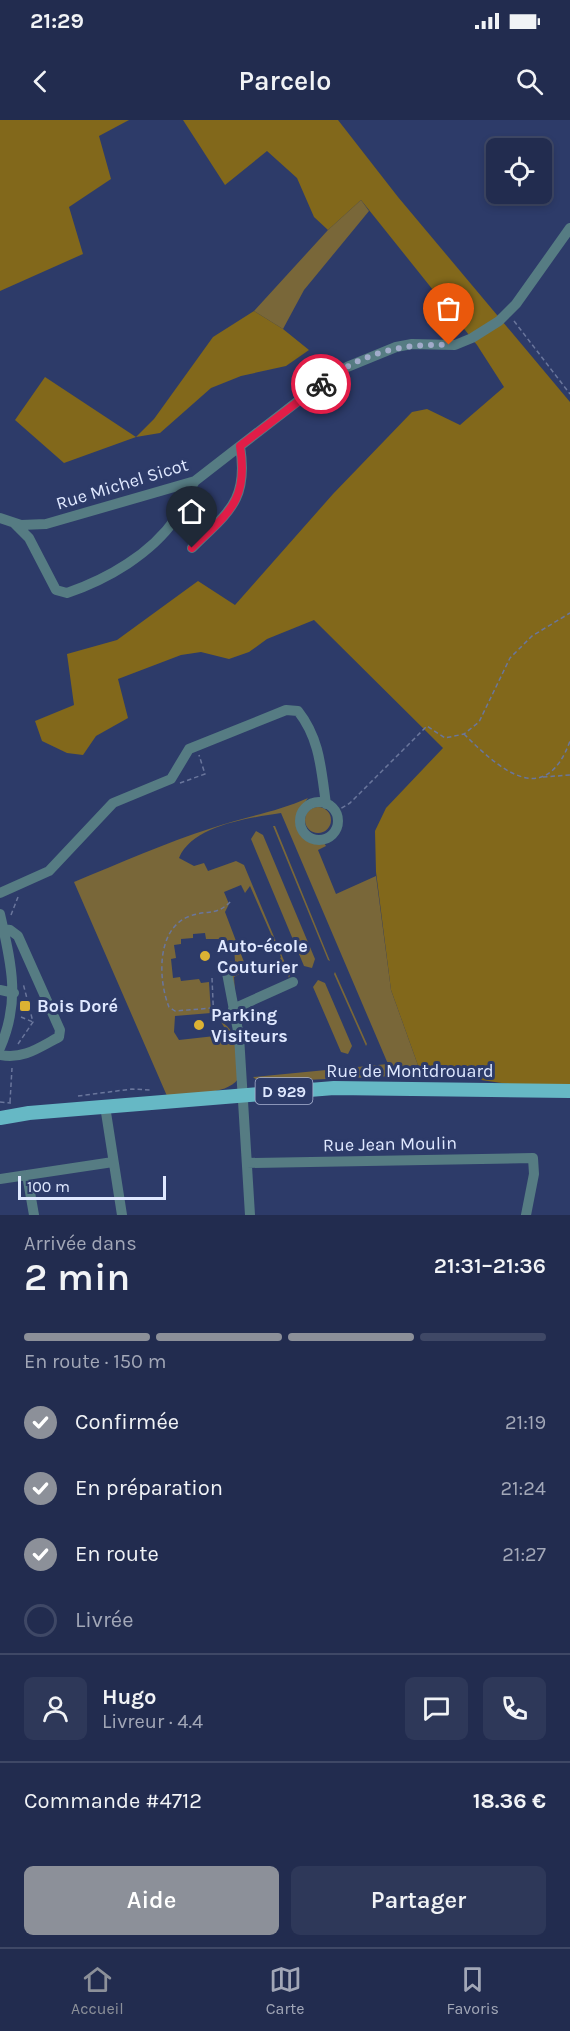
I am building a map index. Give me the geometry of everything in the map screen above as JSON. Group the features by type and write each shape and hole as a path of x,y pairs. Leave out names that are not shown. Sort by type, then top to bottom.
{"main road":[{"name":"Rue de Montdrouard","path":"0,1118 243,1094 396,1087 570,1091"}],"street":[{"path":"508,313 545,267 570,228"},
{"name":"Rue Michel Sicot","path":"0,518 14,524 35,525 54,522 195,481 329,377 347,367 404,345 455,345 466,342 508,313"},
{"path":"192,548 235,503 244,471 240,446"},
{"path":"14,524 27,535 56,590 67,593 104,576 151,547 178,515 195,481"},
{"path":"0,892 49,871 113,803 171,779 189,749 286,710 298,711 314,735 326,804"},
{"path":"312,803 326,804 335,812 337,824 330,835 319,840 306,835 300,824 302,812 312,803"},
{"path":"0,914 10,930 18,936 60,1030 59,1037 30,1053 13,1058 0,1055"},
{"path":"0,1048 12,1014 14,993 6,925"},
{"path":"227,973 239,1036 250,1215"},
{"path":"233,1009 293,982"},
{"path":"0,990 14,993"},
{"path":"105,1106 122,1215"},
{"name":"Rue Jean Moulin","path":"247,1163 533,1158 534,1174 526,1215"},
{"path":"0,1179 113,1162"},
{"path":"27,1175 34,1215"}],"path":[{"path":"508,313 570,394"},
{"path":"335,812 350,803 427,726 445,738 464,734 479,722 510,658 532,636 570,613"},
{"path":"464,734 497,765 511,774 530,779 570,775"},
{"path":"540,778 557,767 570,741"},
{"path":"178,784 205,774 198,753"},
{"path":"6,925 19,895"},
{"path":"213,1008 175,1011 169,1007 162,948 171,931 185,918 223,910 232,900"},
{"path":"212,978 214,1024"},
{"path":"17,1016 33,1022"},
{"path":"10,1103 12,1059"}],"shaded area":[{"path":"0,120 129,120 99,136 111,179 69,207 83,254 0,291"},
{"path":"183,120 338,120 398,197 570,402 570,1093 420,1071 391,990 376,872 375,831 386,808 443,748 314,620 267,639 249,652 229,659 201,652 181,655 118,679 128,718 96,736 83,755 67,753 42,741 35,721 74,705 67,654 117,640 198,581 235,605 333,494 412,412 427,409 460,425 504,387 477,345 361,200 328,230 314,217 297,178 267,151 225,185"},
{"path":"361,200 369,211 304,290 283,329 254,311 328,230"},
{"path":"254,311 283,329 309,350 286,366 241,376 211,388 160,433 136,437 154,419 213,337"},
{"path":"45,377 136,437 64,463 15,420"},
{"path":"308,798 297,813 297,826 307,840 323,841 326,846 318,850 336,894 376,876 391,990 420,1071 418,1075 259,1082 253,1077 388,1064 281,813 238,821 209,831 186,847 179,858 194,866 204,863 208,871 236,861 244,865 290,975 289,978 286,970 279,973 275,966 281,957 250,886 245,893 241,885 224,892 229,904 225,912 247,970 234,977 235,993 233,995 228,962 235,961 234,947 227,947 226,939 206,939 205,933 193,934 193,938 181,939 181,944 174,945 176,958 171,959 173,978 180,977 181,981 199,979 201,983 209,982 211,1013 175,1016 174,1032 179,1040 215,1036 215,1029 221,1034 226,1030 221,1022 227,1026 232,1032 236,1046 238,1079 216,1091 167,1096 74,882 194,834"},
{"path":"318,807 327,811 331,820 327,829 318,833 309,829 305,820 309,811"},
{"path":"273,826 275,826 330,961 328,960"},
{"path":"256,831 263,835 315,959 312,968 304,966 251,839"},
{"path":"335,972 367,1044 366,1046 334,974"},
{"path":"318,980 325,983 352,1046 348,1054 341,1052 313,987"}],"way so far":[{"path":"321,384 347,367 396,347 412,344 449,345"}],"place":[{"name":"Auto-école Couturier","path":"205,956"},
{"name":"Bois Doré","path":"25,1006"},
{"name":"Parking Visiteurs","path":"199,1025"}],"route":[{"path":"192,548 235,503 244,471 240,446 321,384"}]}
